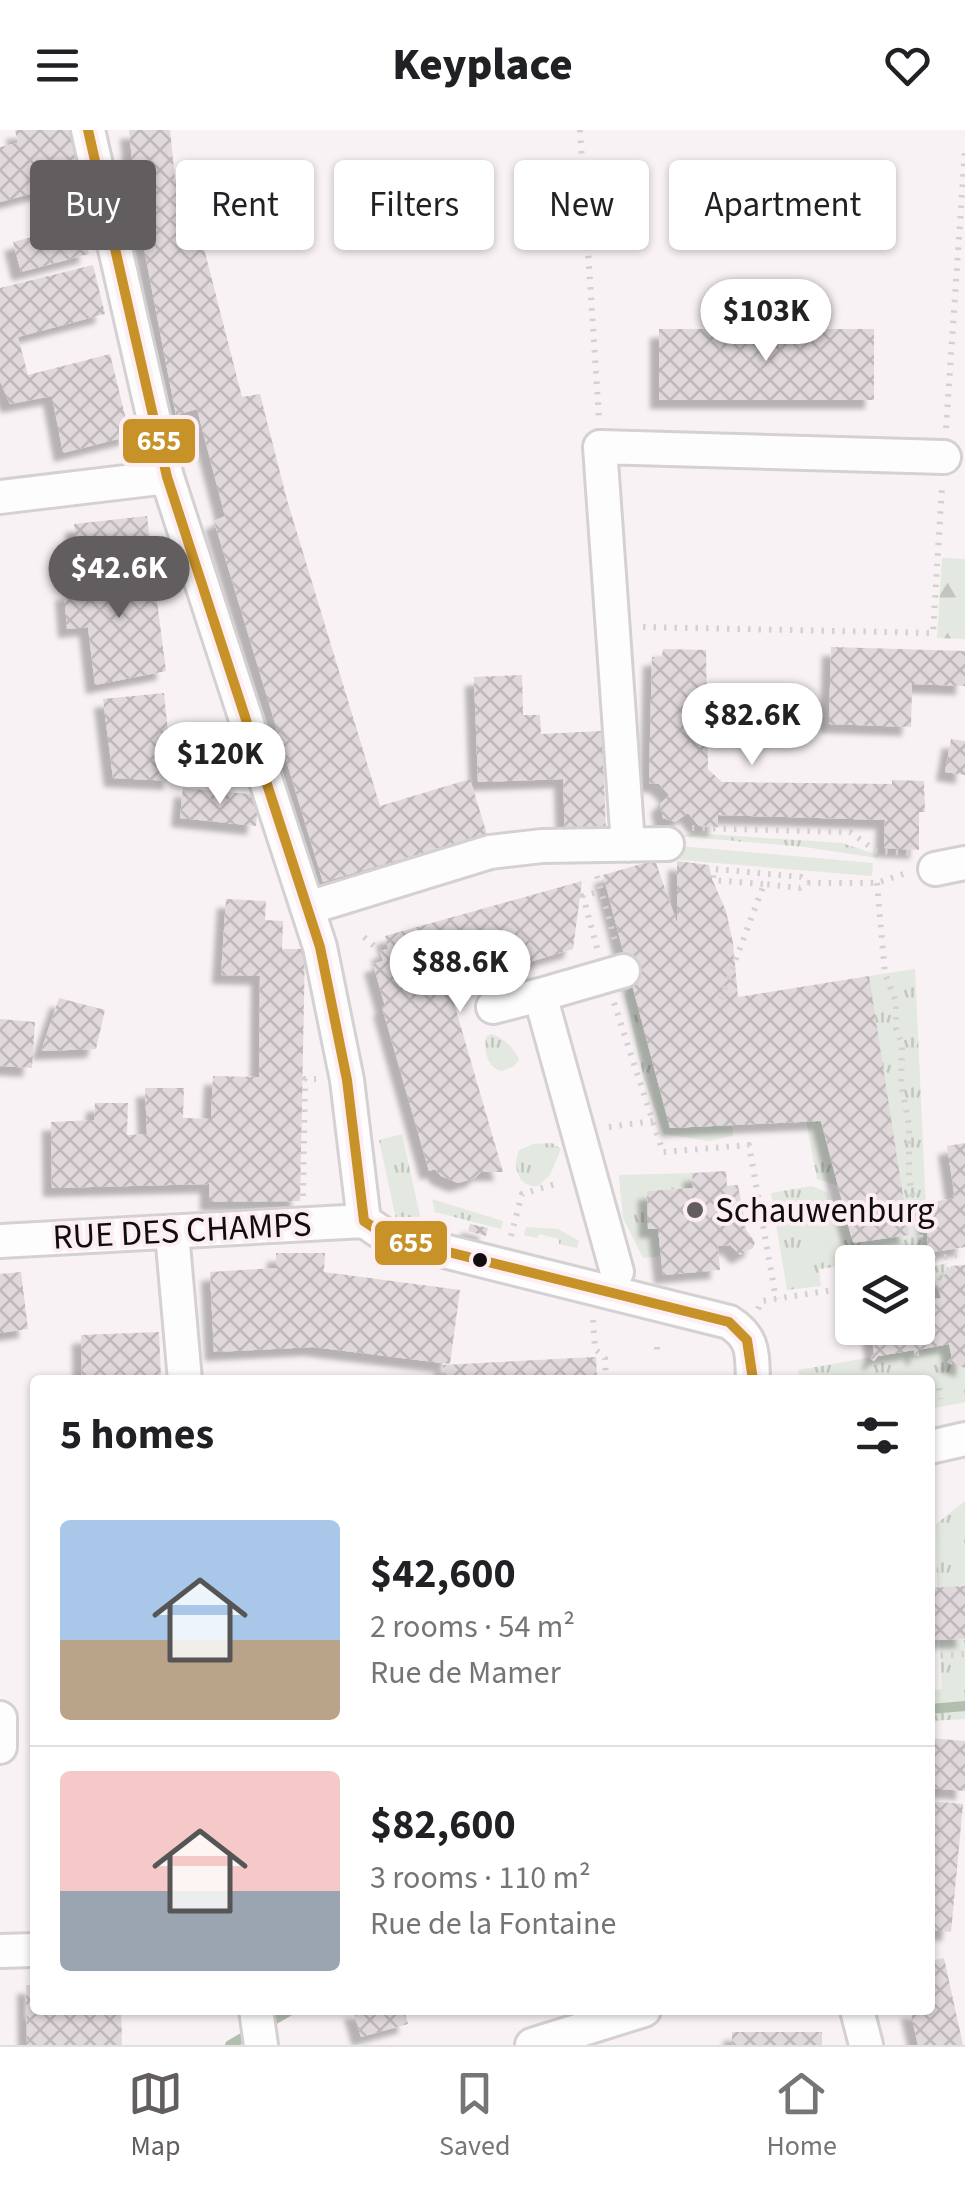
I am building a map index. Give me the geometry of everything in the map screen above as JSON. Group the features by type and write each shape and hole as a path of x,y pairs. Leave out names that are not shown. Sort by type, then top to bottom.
{"street":[{"path":"88,130 166,477 320,947 376,1229"},
{"path":"628,845 600,448 944,457"},
{"path":"0,497 166,477"},
{"path":"308,908 490,852 542,846 667,844"},
{"path":"493,1008 616,968"},
{"path":"540,994 617,1272"},
{"name":"RUE DES CHAMPS","path":"0,1241 302,1222 376,1229 729,1322 745,1332"},
{"path":"172,1233 185,1375"},
{"path":"745,1332 752,1352 753,1375"},
{"path":"935,1446 965,1439"},
{"path":"0,1718 0,1747"},
{"path":"0,1951 30,1950"},
{"path":"257,2015 261,2045"},
{"path":"532,2045 628,2015"},
{"path":"859,2015 866,2045"}],"path":[{"path":"580,130 600,448"},
{"path":"612,626 933,633 965,149"},
{"path":"667,844 678,828 850,832 876,851 914,854 950,866"},
{"path":"809,883 800,877 714,869 713,880 800,888 809,883 877,883 911,871 950,866"},
{"path":"877,883 885,974 896,1002 896,1028 902,1045 901,1084 909,1125 909,1178 920,1245"},
{"path":"721,1000 764,884"},
{"path":"616,968 583,896 601,891 616,968 663,1152 749,1146 776,1299"},
{"path":"364,937 380,951"},
{"path":"302,1222 305,1079 347,1080"},
{"path":"622,1123 653,1121"},
{"path":"514,1225 522,1194 590,1175"},
{"path":"935,1259 965,1253"},
{"path":"745,1332 762,1301 835,1290"},
{"path":"657,1346 657,1357"},
{"path":"595,1349 605,1358 606,1375"},
{"path":"939,1388 941,1399"},
{"path":"935,1656 965,1654"}],"green space":[{"path":"942,558 965,559 965,639 937,638"},
{"path":"693,833 842,843 878,855 877,858 679,836"},
{"path":"680,846 873,863 872,876 679,860"},
{"path":"915,969 928,1245 835,1245 835,1267 819,1269 821,1286 787,1290 771,1193 812,1186 828,1193 837,1224 847,1222 853,1243 869,976"},
{"path":"632,984 671,1128 732,1125 733,1136 709,1141 664,1134 644,1079 625,995"},
{"path":"491,1034 515,1052 519,1060 514,1066 502,1071 490,1063 485,1042"},
{"path":"806,1121 821,1121 838,1186 817,1179"},
{"path":"402,1134 421,1220 447,1227 445,1236 397,1224 379,1140"},
{"path":"552,1143 561,1149 550,1175 538,1186 521,1180 517,1169 519,1150"},
{"path":"692,1173 693,1188 647,1191 648,1229 658,1229 661,1256 643,1258 623,1218 619,1175"},
{"path":"432,1199 503,1221 501,1229 435,1212"},
{"path":"526,1227 558,1229 579,1241 577,1248 539,1234 537,1238 524,1235"},
{"path":"949,1263 940,1281 935,1283 935,1266"},
{"path":"935,1283 939,1285 941,1298 935,1299"},
{"path":"949,1344 952,1358 948,1362 965,1368 965,1402 935,1408 935,1375 799,1375 798,1370 914,1350 915,1355 918,1350"},
{"path":"965,1501 965,1586 937,1588 936,1524"},
{"path":"965,1639 965,1719 935,1721 935,1690 942,1689 940,1640"}],"building":[{"path":"15,130 73,130 79,160 30,160 30,194 0,202 0,147 18,143"},
{"path":"129,130 170,130 176,180 176,250 204,250 242,397 260,394 287,500 380,806 470,779 487,834 323,882 214,521 225,516 197,409 176,415 144,250 156,250 156,160 132,160"},
{"path":"30,238 30,250 88,250 89,254 21,272 13,242"},
{"path":"93,265 105,314 18,337 28,375 110,354 130,436 63,453 52,396 10,404 0,381 0,288"},
{"path":"659,329 874,329 874,400 659,400"},
{"path":"147,516 151,552 78,560 74,524"},
{"path":"152,563 166,671 95,685 88,627 67,629 64,591 84,592 81,569"},
{"path":"831,647 965,651 965,686 912,684 911,727 829,724"},
{"path":"663,649 706,650 708,769 722,782 924,781 925,812 919,812 919,850 884,848 885,820 718,815 718,827 699,826 688,813 675,822 663,818 660,804 669,795 659,784 649,783 652,657 662,657"},
{"path":"522,675 523,715 540,715 541,734 602,731 606,831 565,832 563,779 478,782 474,677"},
{"path":"164,693 173,781 113,778 103,699"},
{"path":"951,739 965,741 965,775 945,772"},
{"path":"183,788 259,795 256,826 180,818"},
{"path":"655,860 677,923 677,861 709,865 726,911 738,997 869,976 909,1235 853,1243 821,1121 670,1128 603,875"},
{"path":"582,881 573,949 449,986 503,1172 481,1172 458,1183 435,1169 429,1171 373,964 383,961 380,951 388,949 385,936"},
{"path":"226,899 266,901 265,920 283,921 282,949 305,949 300,1201 209,1202 209,1184 52,1188 51,1122 94,1120 95,1103 128,1103 127,1135 147,1134 145,1088 184,1088 183,1118 211,1119 213,1076 259,1077 260,976 221,975"},
{"path":"59,998 105,1010 96,1049 41,1051"},
{"path":"0,1019 35,1022 32,1068 0,1066"},
{"path":"965,1143 965,1247 935,1252 935,1245 928,1245 926,1203 955,1198 947,1146"},
{"name":"Schauwenburg","path":"726,1171 727,1186 738,1185 746,1230 755,1242 753,1248 740,1255 730,1245 718,1246 720,1270 663,1275 658,1229 648,1229 647,1191 693,1188 692,1173"},
{"path":"470,1224 488,1228 486,1236 468,1231"},
{"path":"276,1253 325,1253 324,1272 460,1290 450,1364 313,1347 214,1352 210,1272 276,1268"},
{"path":"965,1265 965,1368 947,1362 952,1358 949,1344 918,1350 919,1355 915,1356 914,1350 870,1359 873,1345 935,1345 935,1299 941,1298 935,1280 940,1281 951,1266"},
{"path":"21,1272 28,1329 0,1333 0,1274"},
{"path":"159,1332 161,1375 82,1375 81,1335"},
{"path":"596,1357 597,1375 444,1375 443,1365"},
{"path":"965,1586 965,1639 935,1640 935,1588"},
{"path":"935,1738 965,1741 965,1791 935,1788"},
{"path":"935,1801 963,1804 951,1932 935,1930"},
{"path":"944,1958 963,2045 918,2045 911,2015 935,2015 935,1960"},
{"path":"26,1985 30,1985 30,2015 121,2015 122,2045 27,2045"},
{"path":"354,2015 405,2015 408,2024 361,2037"},
{"path":"732,2032 822,2032 822,2045 732,2045"}],"waterway":[{"path":"935,1709 965,1706"},
{"path":"230,2045 282,2015"}],"transit line":[{"name":"655","path":"88,130 167,477 320,947 347,1080 364,1221 388,1237 729,1322 747,1340 752,1375"}],"place":[{"name":"Schauwenburg","path":"695,1210"}]}
